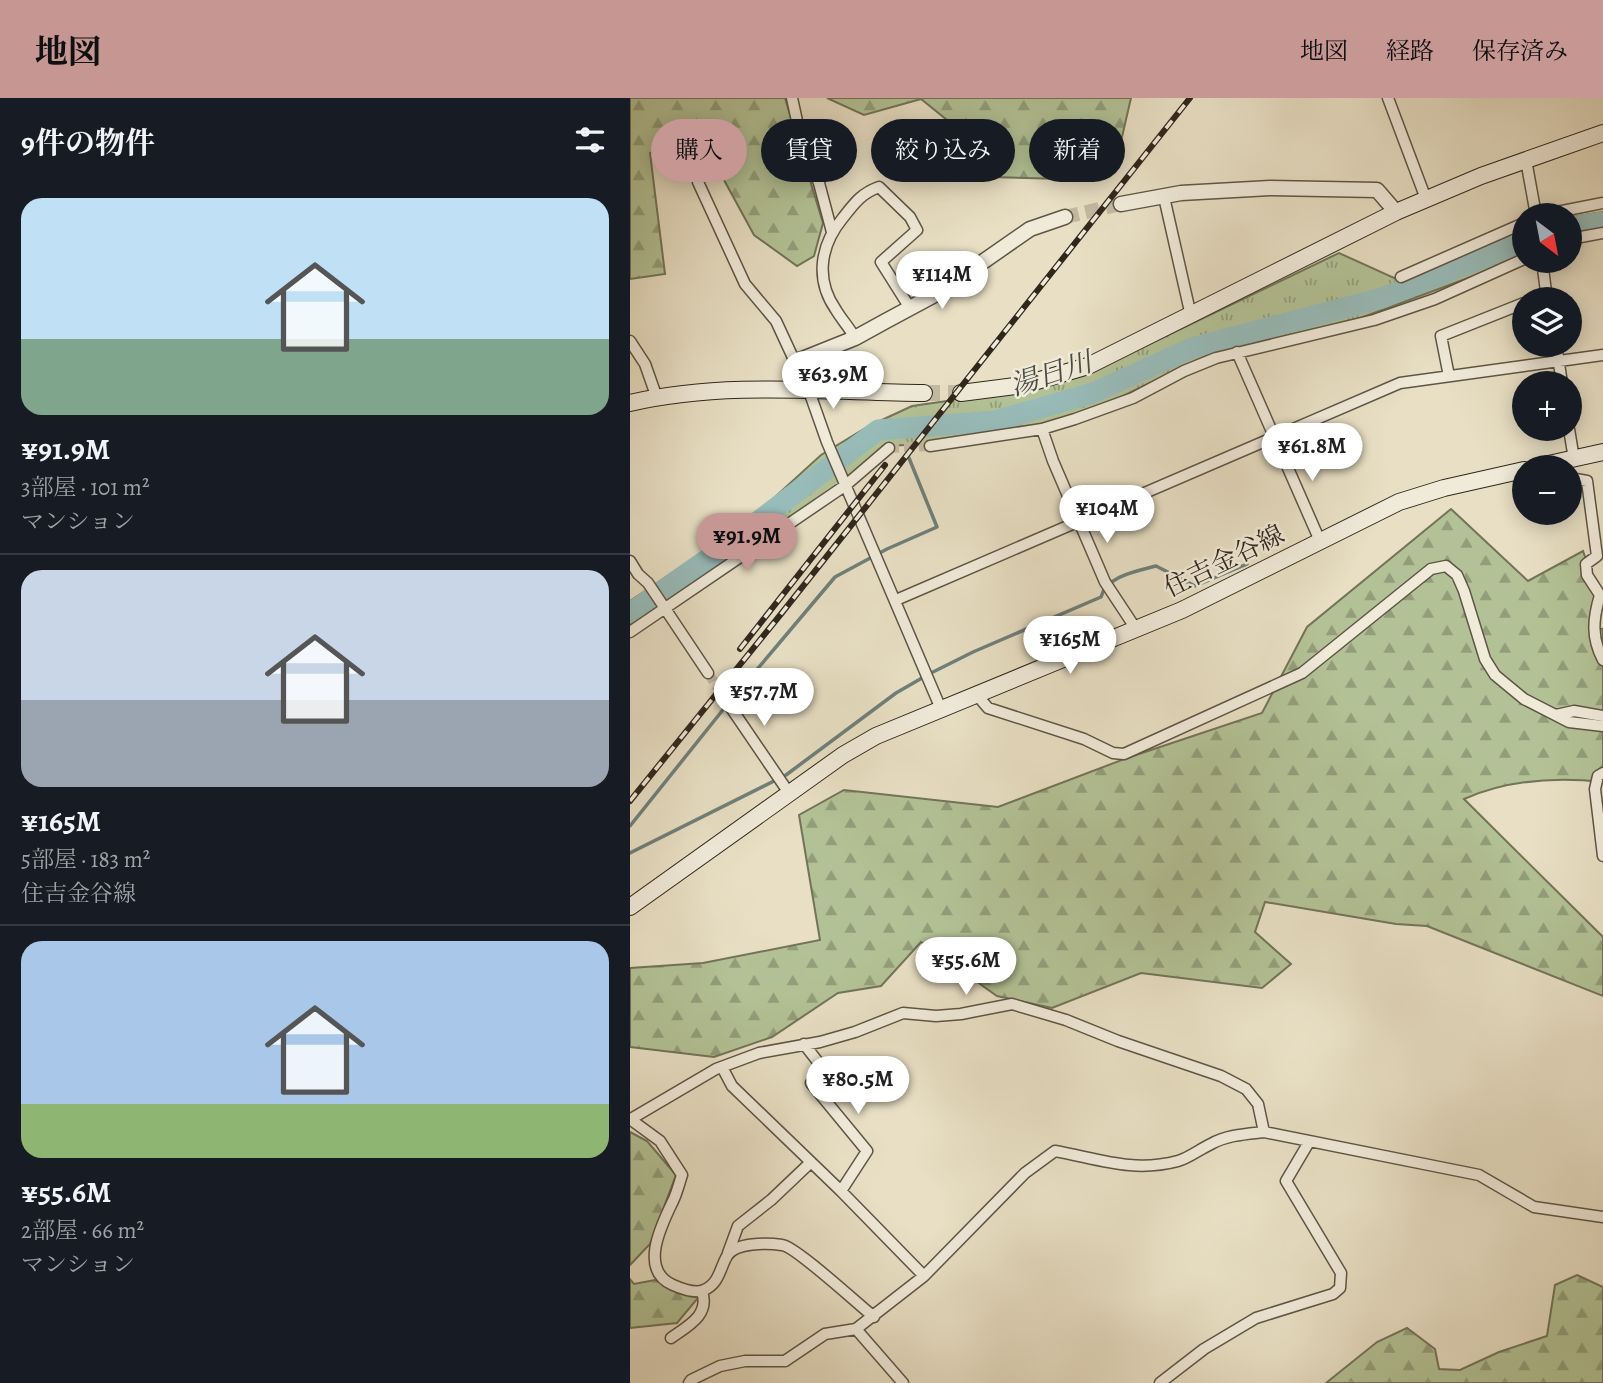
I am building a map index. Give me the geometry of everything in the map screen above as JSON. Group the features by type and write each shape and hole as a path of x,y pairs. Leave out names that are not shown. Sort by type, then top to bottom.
{"main road":[{"path":"961,393 1023,386 1072,372 1191,316 1396,212 1526,160 1603,133"},
{"path":"630,403 719,392 924,393"},
{"path":"1582,457 1603,452"},
{"name":"住吉金谷線","path":"630,907 782,783 843,755 876,736 1182,610 1399,502 1444,488 1512,473"}],"street":[{"path":"792,98 802,144 819,183 832,232"},
{"path":"1388,98 1426,199"},
{"path":"1526,160 1534,203"},
{"path":"698,182 745,284 776,321 809,391 827,442 942,709"},
{"path":"855,338 834,309 820,272 832,232 864,192 879,187 910,217 917,230 881,262 909,308"},
{"path":"1121,204 1181,193 1270,188 1377,190 1396,212"},
{"path":"1164,197 1191,316"},
{"path":"1582,207 1603,203"},
{"path":"795,362 855,338 938,293 1030,229 1065,218"},
{"path":"1401,277 1512,228"},
{"path":"1582,237 1603,233"},
{"path":"930,446 1042,429 1075,419 1133,398 1184,371 1237,352 1374,320 1458,290 1512,265"},
{"path":"1449,376 1441,336 1512,308"},
{"path":"630,341 645,364 657,398"},
{"path":"1237,352 1320,541"},
{"path":"896,600 1401,383 1603,355"},
{"path":"1558,357 1560,371"},
{"path":"1042,429 1106,584 1136,629"},
{"path":"630,632 845,483 889,448"},
{"path":"1582,480 1587,481 1597,556 1586,564 1587,575 1600,595 1592,627 1597,649 1603,660"},
{"path":"630,561 648,583 708,673"},
{"path":"976,694 988,708 1084,739 1113,753 1124,754 1302,673 1431,569 1446,566 1457,575 1485,659 1495,675 1524,699 1569,722 1603,726"},
{"path":"725,699 782,783"},
{"path":"1556,715 1574,711 1603,716"},
{"path":"1603,773 1598,776 1595,789 1603,856"},
{"path":"811,1162 771,1200 738,1226 712,1285 702,1292 684,1290 666,1282 656,1269 657,1235 674,1200 682,1175 660,1141 630,1119 722,1067 759,1053 855,1032 903,1013 936,1016 961,1014 1012,1004 1066,1020 1221,1076 1246,1089 1258,1104 1264,1132"},
{"path":"804,1044 825,1071 811,1083 867,1151 841,1191"},
{"path":"722,1067 732,1086 924,1276"},
{"path":"689,1383 720,1366 745,1361 785,1361 825,1334 856,1329 924,1276 1025,1173 1055,1151 1130,1167 1153,1167 1181,1161 1214,1142 1236,1135 1264,1132 1479,1175 1534,1207 1603,1217"},
{"path":"1160,1383 1204,1349 1256,1318 1334,1294 1340,1289 1341,1273 1286,1181 1309,1142"},
{"path":"728,1253 737,1248 761,1244 786,1245 874,1317"},
{"path":"671,1338 694,1322 704,1309 702,1292"},
{"path":"856,1329 903,1383"}],"green space":[{"path":"630,98 785,98 791,119 761,119 761,182 811,182 823,223 814,256 797,266 754,235 725,182 747,182 747,119 651,119 651,182 654,182 665,274 630,279"},
{"path":"827,98 1131,98 1125,124 1125,119 1029,119 1029,178 1015,178 1015,119 946,119 921,99 864,115"},
{"path":"1603,212 1603,226 1582,229 1582,215"},
{"path":"1512,234 1512,258 1487,271 1355,320 1208,355 1123,396 1038,429 944,443 887,446 856,473 630,627 630,601 741,528 821,455 869,426 912,406 968,398 1145,346 1339,253 1394,278"},
{"path":"1451,509 1528,581 1583,551 1596,589 1592,627 1603,629 1603,782 1568,780 1515,784 1464,799 1603,937 1603,996 1427,926 1396,924 1265,902 1255,932 1291,964 1262,988 1141,973 1052,1008 997,996 921,942 881,986 838,993 772,1037 714,1057 630,1047 630,968 703,963 820,940 799,815 844,790 998,807 1127,758 1262,713 1307,627"},
{"path":"630,1132 647,1141 676,1175 650,1244 630,1265"},
{"path":"1577,1275 1603,1287 1603,1383 1326,1383 1377,1342 1407,1328 1435,1349 1439,1369 1460,1370 1499,1352 1547,1336 1555,1285"},
{"path":"630,1279 634,1284 655,1280 698,1298 677,1323 630,1328"}],"waterway":[{"name":"湯日川","path":"1582,225 1603,222"},
{"name":"湯日川","path":"630,613 718,552 878,430 995,421 1093,393 1192,348 1382,298 1512,247"},
{"path":"732,699 835,577 887,549 937,527 909,458"},
{"path":"933,672 1101,597 1109,584 1132,572 1156,566 1195,586 1247,564"},
{"path":"630,853 786,775 896,693 922,678"},
{"path":"630,826 726,706"}],"tunnel":[{"path":"1065,217 1121,204"},
{"path":"924,393 961,393"},
{"path":"889,448 930,446"},
{"path":"708,673 725,699"}],"railway":[{"path":"630,801 1190,98"},
{"path":"740,649 885,465"}]}
